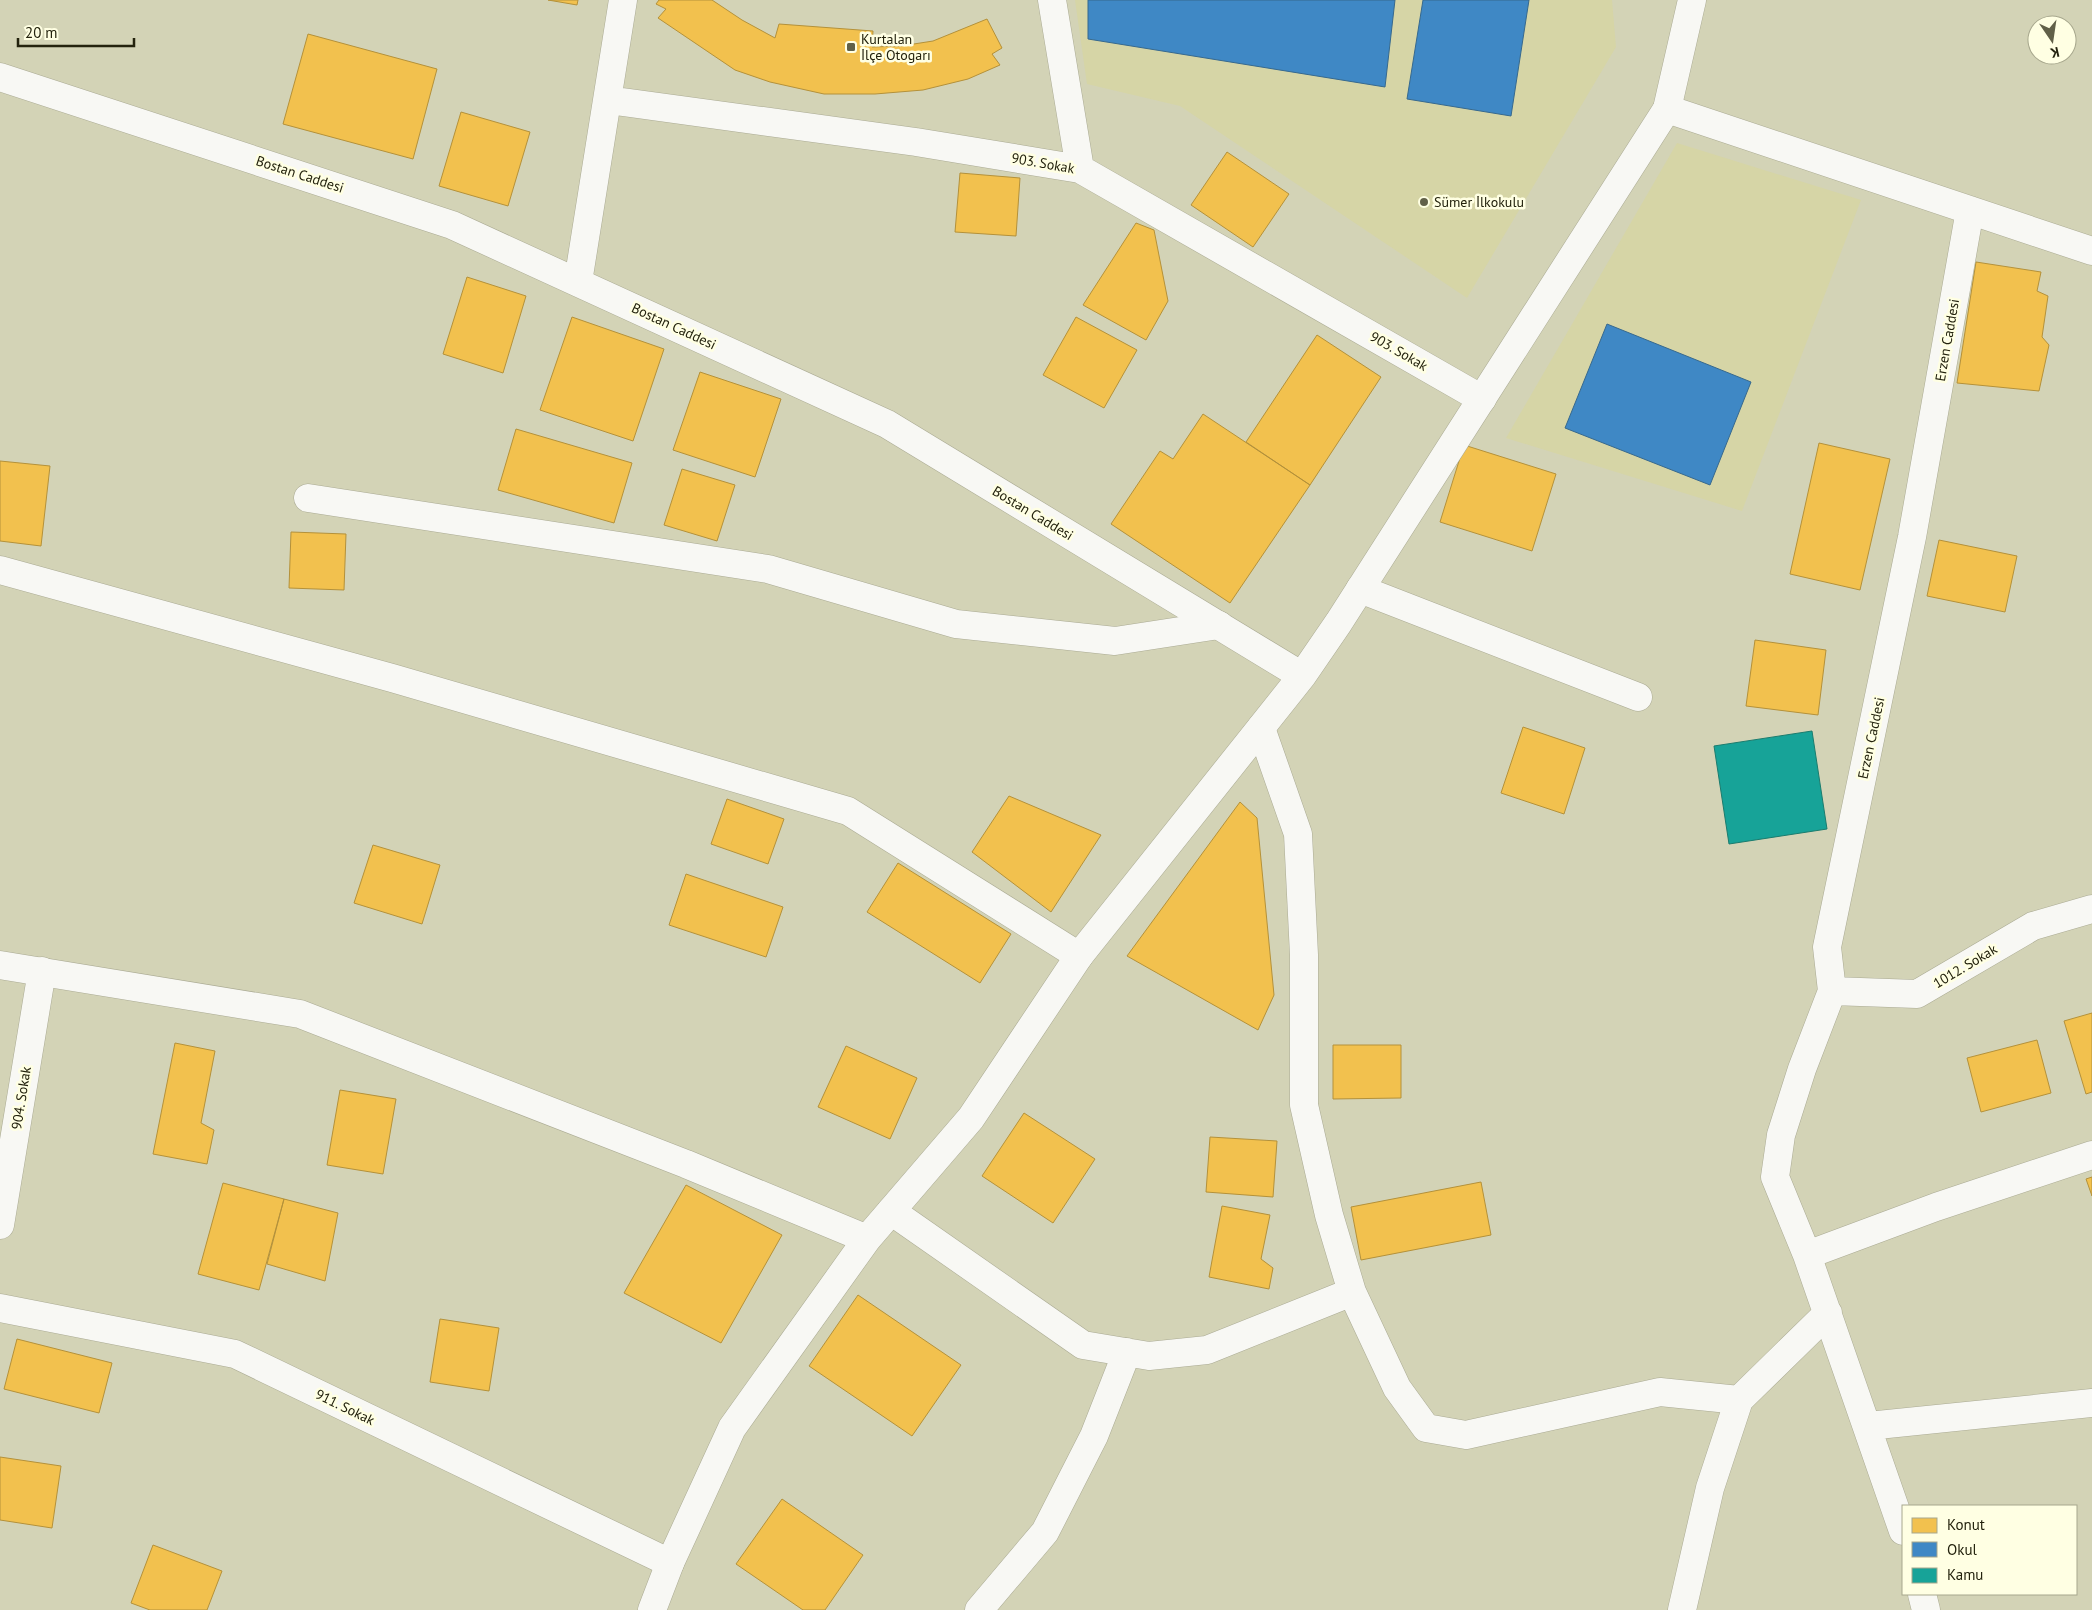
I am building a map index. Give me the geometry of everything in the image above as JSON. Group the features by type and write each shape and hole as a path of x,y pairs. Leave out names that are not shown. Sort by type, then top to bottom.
{"street":[{"path":"578,282 623,0"},
{"path":"1052,0 1080,169"},
{"path":"652,1610 670,1563 732,1428 867,1239 971,1118 1080,956 1302,676 1360,590 1667,109 1692,0"},
{"name":"Bostan Caddesi","path":"0,77 452,224 887,424 1302,676"},
{"name":"903. Sokak","path":"608,100 916,142 1080,169 1482,399"},
{"path":"1667,109 2092,251"},
{"name":"Erzen Caddesi","path":"1902,1528 1807,1254 1775,1177 1781,1135 1802,1069 1832,991 1827,947 1912,537 1970,210"},
{"path":"308,498 768,569 956,624 1115,641 1219,625"},
{"path":"0,570 392,678 848,811 1080,956"},
{"path":"1360,590 1638,697"},
{"path":"1261,728 1298,834 1304,955 1304,1105 1330,1215 1352,1292 1397,1388 1426,1428 1466,1435 1660,1392 1739,1400"},
{"name":"1012. Sokak","path":"1832,991 1917,994 2033,926 2092,909"},
{"path":"0,965 300,1014 686,1164 867,1239"},
{"name":"904. Sokak","path":"0,1225 42,971"},
{"path":"1807,1254 1936,1207 2092,1154"},
{"path":"891,1211 1082,1345 1149,1356 1207,1350 1352,1292"},
{"name":"911. Sokak","path":"0,1308 235,1354 670,1563"},
{"path":"1682,1610 1710,1488 1739,1400 1828,1313"},
{"path":"979,1610 1045,1532 1094,1436 1127,1352"},
{"path":"1868,1426 2092,1404"},
{"path":"1922,1595 1926,1610"}],"shaded area":[{"name":"Sümer İlkokulu","path":"1075,0 1612,0 1616,47 1467,298 1180,106 1087,84"},
{"path":"1677,143 1861,200 1742,511 1506,438"}],"building: Konut":[{"path":"548,0 578,0 577,5"},
{"name":"Kurtalan İlçe Otogarı","path":"659,0 712,0 742,20 775,38 779,24 873,31 872,47 901,46 933,41 987,19 1002,48 992,54 1000,65 968,79 923,90 875,94 824,94 770,82 735,70 658,18 666,9 656,4"},
{"path":"308,34 437,69 413,159 283,124"},
{"path":"461,112 530,132 508,206 439,186"},
{"path":"1227,152 1289,194 1253,247 1191,205"},
{"path":"960,173 1020,178 1016,236 955,232"},
{"path":"1136,223 1154,230 1168,301 1146,340 1083,305"},
{"path":"1976,262 2041,272 2037,291 2048,296 2042,337 2049,345 2039,391 1957,383"},
{"path":"467,277 526,296 503,373 443,354"},
{"path":"572,317 664,349 633,441 540,410"},
{"path":"1076,317 1137,350 1104,408 1043,375"},
{"path":"1317,335 1381,377 1310,485 1246,442"},
{"path":"700,372 781,399 755,477 673,450"},
{"path":"1203,414 1310,485 1230,603 1111,524 1160,451 1173,459"},
{"path":"516,429 632,463 614,523 498,490"},
{"path":"1819,443 1890,459 1860,590 1790,574"},
{"path":"1464,445 1556,474 1532,551 1440,522"},
{"path":"0,461 50,466 41,546 0,541"},
{"path":"682,469 735,485 717,541 664,525"},
{"path":"291,532 346,534 344,590 289,588"},
{"path":"1939,540 2017,556 2005,612 1927,596"},
{"path":"1755,640 1826,650 1818,715 1746,706"},
{"path":"1523,727 1585,748 1564,814 1501,793"},
{"path":"1009,796 1101,835 1051,912 972,852"},
{"path":"727,799 784,819 768,864 711,844"},
{"path":"1240,802 1257,818 1274,995 1258,1030 1127,956"},
{"path":"373,845 440,865 422,924 354,903"},
{"path":"898,863 1011,934 980,983 867,912"},
{"path":"686,874 783,907 766,957 669,925"},
{"path":"2092,1013 2092,1092 2086,1094 2064,1021"},
{"path":"2037,1040 2051,1093 1981,1112 1967,1058"},
{"path":"175,1043 215,1051 201,1123 214,1130 207,1164 153,1154"},
{"path":"1333,1045 1401,1045 1401,1098 1333,1099"},
{"path":"846,1046 917,1078 890,1139 818,1107"},
{"path":"340,1090 396,1099 383,1174 327,1165"},
{"path":"1024,1113 1095,1159 1053,1223 982,1176"},
{"path":"1210,1137 1277,1141 1273,1197 1206,1192"},
{"path":"2092,1177 2092,1196 2086,1179"},
{"path":"1481,1182 1491,1235 1361,1260 1351,1207"},
{"path":"223,1183 284,1199 259,1290 198,1274"},
{"path":"686,1185 782,1235 721,1343 624,1293"},
{"path":"284,1199 338,1213 325,1281 267,1264"},
{"path":"1222,1206 1270,1215 1261,1259 1273,1268 1269,1289 1209,1277"},
{"path":"858,1295 961,1365 912,1436 809,1366"},
{"path":"440,1319 499,1328 489,1391 430,1382"},
{"path":"17,1339 112,1363 99,1413 4,1389"},
{"path":"0,1457 61,1466 52,1528 0,1520"},
{"path":"782,1499 863,1555 825,1610 803,1610 736,1564"},
{"path":"153,1545 222,1571 207,1610 150,1610 131,1603"}],"building: Okul":[{"path":"1088,0 1395,0 1385,87 1088,39"},
{"path":"1423,0 1529,0 1511,116 1407,99"},
{"path":"1607,324 1751,382 1710,485 1565,428"}],"building: Kamu":[{"path":"1812,731 1827,829 1729,844 1714,746"}],"place":[{"name":"Kurtalan İlçe Otogarı","path":"851,47"},
{"name":"Sümer İlkokulu","path":"1424,202"}]}
